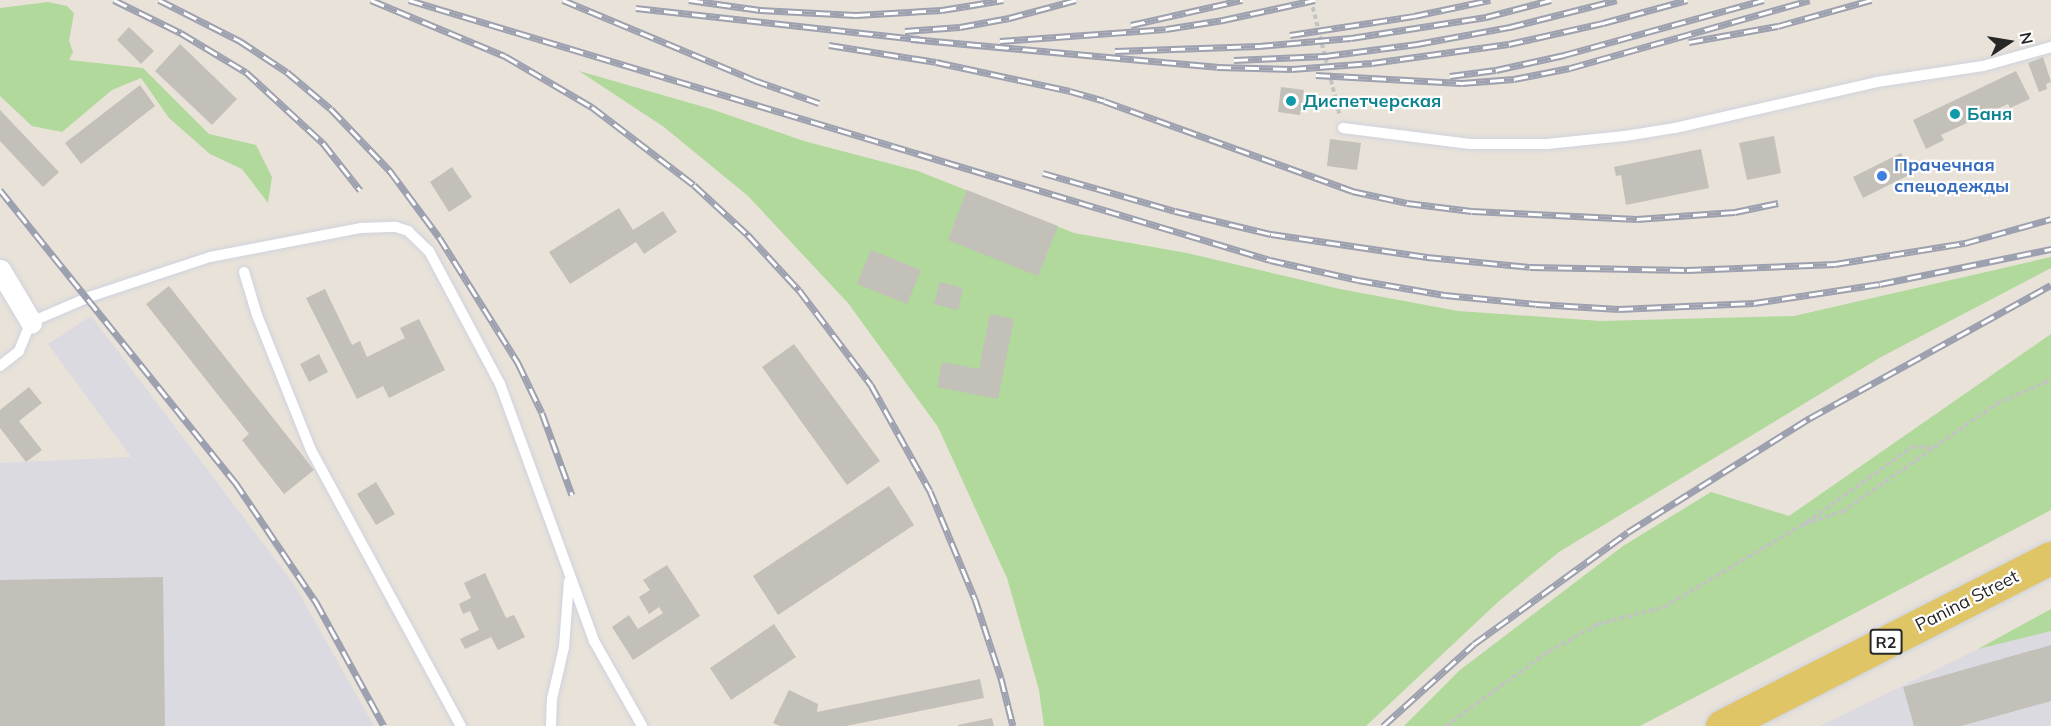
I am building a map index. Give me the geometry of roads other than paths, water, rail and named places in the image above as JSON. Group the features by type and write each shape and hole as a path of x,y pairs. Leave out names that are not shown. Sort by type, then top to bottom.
{"main road":[{"name":"Panina Street","path":"1722,726 2051,558"}],"street":[{"path":"0,270 31,322"}],"lane":[{"path":"1343,128 1480,144 1547,144 1625,136 1685,126 1877,82 1983,66 2051,47"},
{"path":"0,366 19,351 31,322 89,297 210,257 361,228 396,227 408,231 429,251 500,384 528,454 594,641 642,726"},
{"path":"244,272 257,315 311,450 461,726"},
{"path":"551,726 552,699 564,647 569,575"}],"railway":[{"path":"114,0 181,33 246,72 323,143 360,190"},
{"path":"159,0 240,41 287,72 331,109 390,171 439,237 518,363 542,413 572,495"},
{"path":"371,0 505,56 592,107 694,185 748,235 799,290 871,385 930,491 975,599 1001,678 1013,726"},
{"path":"409,0 1270,260 1358,280 1445,295 1619,309 1754,303 1880,284 2051,249"},
{"path":"563,0 754,80 819,103"},
{"path":"689,0 760,10 856,15 942,10 1003,0"},
{"path":"905,31 960,27 1009,18 1076,0"},
{"path":"1131,25 1242,0"},
{"path":"1000,41 1166,29 1223,20 1315,0"},
{"path":"1290,35 1414,16 1490,0"},
{"path":"1115,51 1259,46 1351,38 1486,17 1551,0"},
{"path":"1234,60 1325,56 1417,44 1510,27 1617,0"},
{"path":"911,39 1217,67 1292,69 1372,63 1509,44 1603,23 1687,0"},
{"path":"1450,76 1496,70 1564,55 1764,0"},
{"path":"1316,75 1462,83 1514,79 1570,68 1810,0"},
{"path":"1689,42 1778,26 1871,0"},
{"path":"636,8 919,39"},
{"path":"829,45 936,62 1070,91 1104,101 1352,191 1407,203 1472,211 1637,219 1735,212 1778,203"},
{"path":"1043,173 1175,211 1271,234 1427,257 1530,267 1687,270 1835,264 1965,243 2051,219"},
{"path":"0,190 235,482 316,602 384,726"},
{"path":"1383,726 1474,644 1628,532 1810,418 2051,285"}],"place":[{"name":"Диспетчерская","path":"1291,101"},
{"name":"Баня","path":"1955,114"},
{"name":"Прачечная спецодежды","path":"1882,176"}]}
